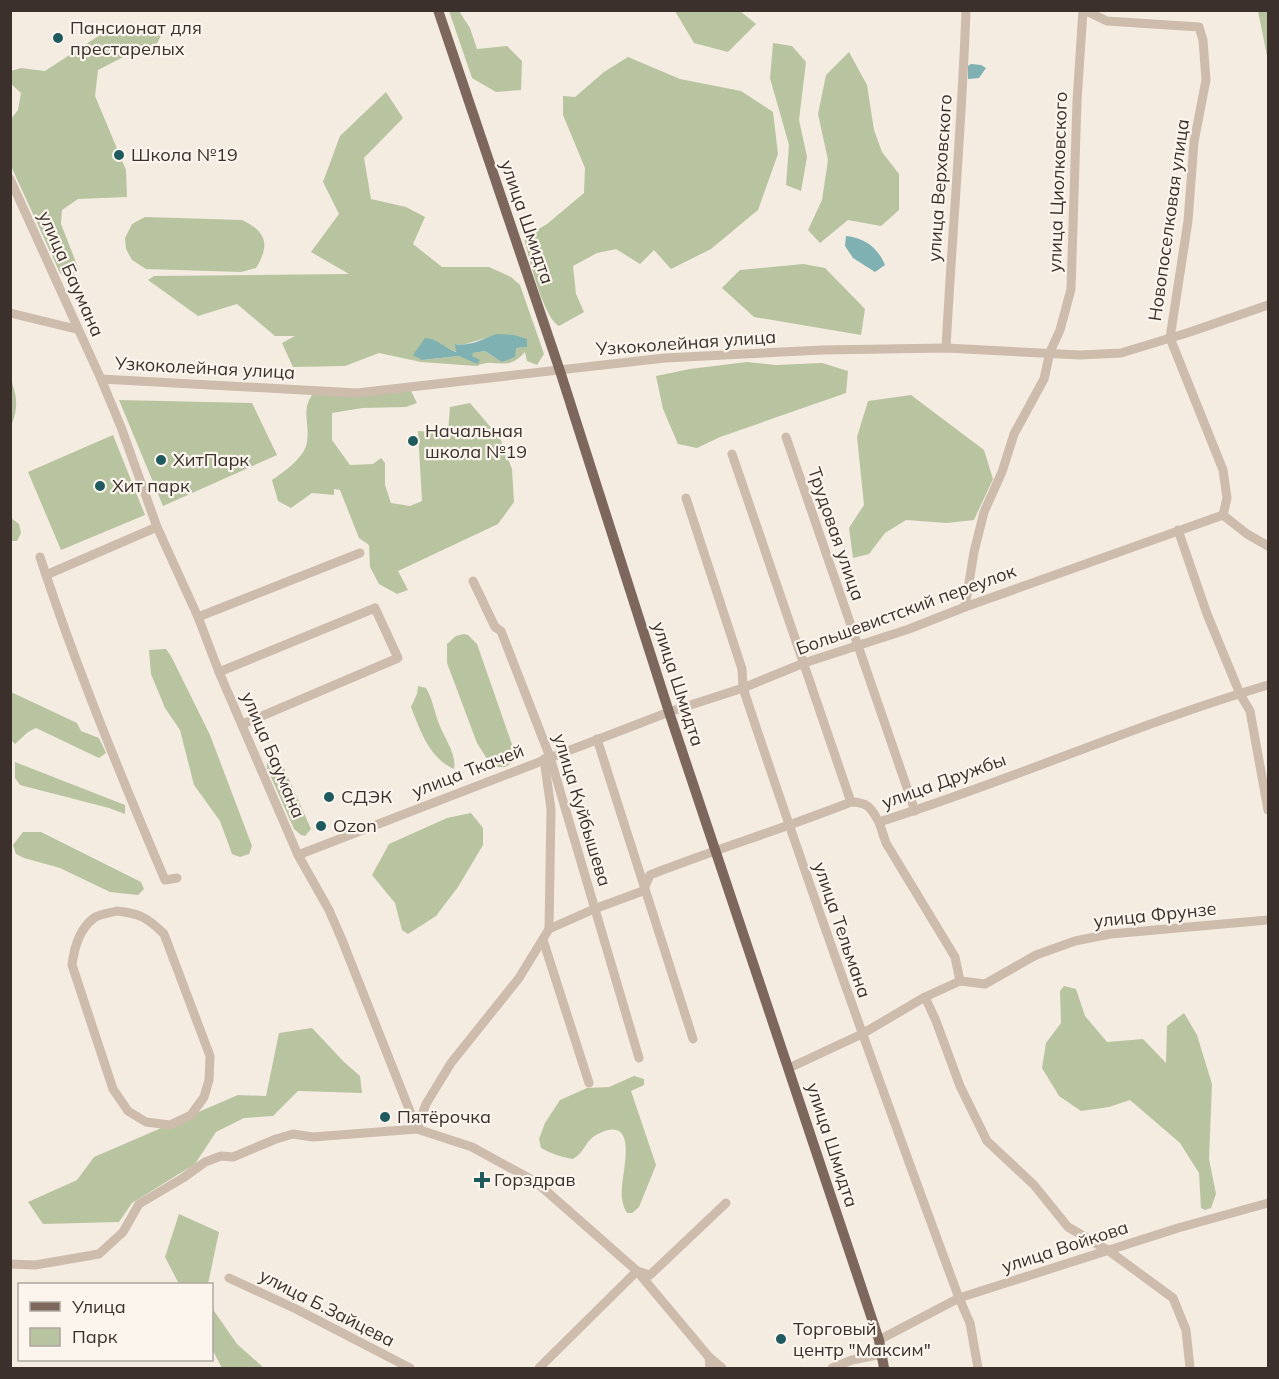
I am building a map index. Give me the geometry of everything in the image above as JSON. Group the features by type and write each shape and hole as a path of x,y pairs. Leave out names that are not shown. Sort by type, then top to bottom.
{"main road":[{"name":"улица Шмидта","path":"438,10 560,371 669,712 879,1340 884,1368"}],"street":[{"name":"улица Верховского","path":"946,348 966,10"},
{"name":"Новопоселковая улица","path":"1083,10 1107,21 1198,27 1203,40 1206,80 1194,142 1188,221 1170,338 1222,470 1227,498 1223,516"},
{"name":"улица Циолковского","path":"965,607 974,552 984,512 1002,472 1014,434 1044,378 1050,352 1060,330 1071,289 1077,101 1083,10"},
{"name":"улица Баумана","path":"10,179 101,380 121,427 157,527 198,617 219,672 298,855 329,910 342,940 417,1130"},
{"name":"Узкоколейная улица","path":"101,380 357,393 664,358 822,350 946,348 1080,355 1121,353 1269,305"},
{"path":"10,313 76,328"},
{"name":"Трудовая улица","path":"786,436 915,811"},
{"path":"549,929 643,891 650,875 851,802 732,454"},
{"name":"улица Тельмана","path":"687,498 742,669 743,688 789,826 862,1034 970,1323 978,1368"},
{"path":"1223,516 1246,534 1269,546"},
{"name":"Большевистский переулок","path":"547,758 669,712 743,688 804,663 857,647 1178,530 1223,516"},
{"path":"46,574 157,527"},
{"path":"1178,530 1207,614 1240,694 1250,711 1269,810"},
{"path":"198,617 360,553"},
{"path":"40,557 74,655 165,880 177,878"},
{"name":"улица Куйбышева","path":"473,581 495,627 501,631 547,758 639,1058"},
{"path":"219,672 375,608 398,658 243,724"},
{"name":"улица Дружбы","path":"851,802 862,802 871,809 879,822 1269,685"},
{"path":"597,739 693,1039"},
{"path":"417,1130 426,1104 451,1063 519,978 549,929 551,809 547,758"},
{"name":"улица Ткачей","path":"298,855 547,758"},
{"path":"879,822 886,843 954,957 960,981"},
{"path":"117,911 135,913 153,923 164,934 210,1056 209,1080 204,1096 191,1115 170,1125 146,1122 128,1111 113,1089 72,965 75,945 94,918 117,911"},
{"name":"улица Фрунзе","path":"789,1068 862,1034 925,997 960,981 985,984 1036,956 1076,941 1110,934 1269,920"},
{"path":"543,940 589,1083"},
{"path":"925,997 960,1086 987,1141 1034,1185 1068,1227 1109,1251 1173,1298 1186,1330 1190,1368"},
{"path":"10,1264 35,1265 99,1254 123,1232 139,1204 205,1162 221,1156 233,1156 276,1138 293,1134 314,1137 417,1130 472,1147 536,1182 638,1271 709,1357 722,1368"},
{"path":"638,1271 650,1275 726,1203"},
{"name":"улица Войкова","path":"879,1340 959,1298 1178,1228 1269,1203"},
{"path":"539,1368 638,1271"},
{"name":"улица Б.Зайцева","path":"229,1278 410,1368"},
{"path":"832,1368 852,1360 882,1354"},
{"path":"709,1357 710,1368"}],"green space":[{"path":"449,11 459,11 470,28 477,49 507,46 522,61 521,90 496,92 472,78"},
{"path":"675,11 740,11 756,24 728,52 694,43"},
{"path":"1258,11 1268,11 1267,56"},
{"path":"131,27 162,34 155,47 129,54 98,70 95,96 126,170 127,197 78,199 62,210 61,224 79,270 68,279 60,273 11,166 11,119 18,110 21,93 11,84 11,71 21,68 45,71 100,35"},
{"path":"773,43 792,46 806,62 799,120 807,157 801,191 786,185 789,145 770,78"},
{"path":"849,52 867,85 874,130 882,152 899,174 899,210 881,226 848,220 820,243 808,230 822,200 828,160 818,114 826,75"},
{"path":"628,57 680,79 741,91 773,112 778,154 758,210 711,249 671,269 654,250 640,264 616,249 597,253 573,266 576,294 584,312 559,326 547,311 542,299 524,238 547,224 584,193 585,168 563,115 563,96 575,97 604,72"},
{"path":"386,92 403,118 364,158 371,199 406,207 425,217 413,244 442,267 489,267 511,277 520,285 544,354 537,365 527,361 525,352 512,362 483,363 477,366 421,362 379,353 345,366 293,367 282,343 295,336 275,336 237,304 198,316 148,280 154,276 349,274 311,252 339,214 323,182 340,136","holes":["493,336 524,338 525,347 516,348 498,359 485,351 473,353 471,356 477,363 459,356 422,360 440,343 457,352 456,344 462,345"]},
{"path":"145,217 242,220 261,234 264,240 263,252 256,268 241,272 146,269 132,260 126,249 125,238 132,224"},
{"path":"803,264 825,268 865,309 861,335 754,317 722,288 740,270"},
{"path":"747,362 776,365 822,363 848,371 846,393 720,437 697,448 678,444 663,409 656,376"},
{"path":"10,377 16,401 11,426"},
{"path":"411,391 417,403 406,407 362,408 332,413 332,440 350,465 373,464 381,458 385,463 385,485 391,503 410,506 422,501 418,431 448,433 450,407 470,403 500,438 512,469 514,502 498,524 398,571 408,590 397,594 379,584 370,567 369,545 359,538 340,490 334,489 334,495 312,493 291,508 278,501 272,480 293,464 305,448 308,435 306,412 312,395"},
{"path":"911,395 984,450 993,479 974,520 947,523 906,520 885,533 869,554 853,558 849,528 864,505 857,437 868,401"},
{"path":"119,400 252,403 277,455 163,506"},
{"path":"113,435 145,515 61,550 28,472"},
{"path":"11,518 19,524 21,533 17,541 11,541"},
{"path":"464,634 477,644 515,753 514,762 505,767 497,767 489,762 477,743 447,663 447,644 456,636"},
{"path":"166,649 210,735 252,846 249,854 240,857 232,854 220,821 194,785 180,730 165,708 151,674 149,650"},
{"path":"418,686 426,688 430,697 452,752 454,769 445,764 432,751 418,725 411,707"},
{"path":"11,692 77,723 81,731 99,738 106,753 99,758 36,728 15,744 11,740"},
{"path":"15,762 125,805 125,814 20,785 15,778"},
{"path":"267,763 283,766 311,829 305,836 294,829 267,768"},
{"path":"471,813 483,828 483,845 458,887 436,916 408,934 402,930 395,903 372,875 389,844 447,818"},
{"path":"23,832 41,832 141,882 144,889 138,895 110,892 60,868 24,858 16,854 13,845"},
{"path":"1064,986 1076,989 1085,1016 1107,1042 1143,1039 1166,1063 1167,1026 1184,1013 1197,1035 1212,1084 1209,1159 1216,1194 1211,1208 1205,1210 1201,1208 1199,1173 1180,1143 1130,1100 1109,1107 1081,1111 1059,1096 1042,1068 1046,1043 1061,1023 1060,991"},
{"path":"312,1028 360,1076 362,1093 298,1091 273,1116 244,1118 216,1132 195,1164 132,1203 119,1222 43,1224 28,1202 77,1180 94,1157 238,1095 266,1096 279,1033"},
{"path":"634,1076 644,1079 644,1085 631,1091 656,1165 639,1207 632,1213 627,1213 622,1193 626,1144 618,1130 609,1130 596,1135 573,1159 541,1148 539,1139 545,1123 560,1100 587,1088 609,1087"},
{"path":"179,1214 219,1232 208,1283 178,1283 165,1257"},
{"path":"213,1309 237,1344 264,1368 222,1368 213,1351"}],"water":[{"path":"971,64 986,68 979,78 968,79 968,66"},
{"path":"846,236 870,245 885,265 875,272 853,258 845,246"},
{"path":"496,334 514,335 527,339 527,347 516,348 515,357 502,362 485,351 473,353 472,356 480,360 477,364 459,356 422,360 413,355 425,338 456,352 455,344 471,343"}],"place":[{"name":"Пансионат для престарелых","path":"58,38"},
{"name":"Школа №19","path":"119,155"},
{"name":"Начальная школа №19","path":"413,441"},
{"name":"ХитПарк","path":"161,460"},
{"name":"Хит парк","path":"100,486"},
{"name":"СДЭК","path":"329,797"},
{"name":"Ozon","path":"321,826"},
{"name":"Пятёрочка","path":"385,1117"},
{"name":"Горздрав","path":"482,1180"},
{"name":"Торговый центр \"Максим\"","path":"781,1339"}]}
